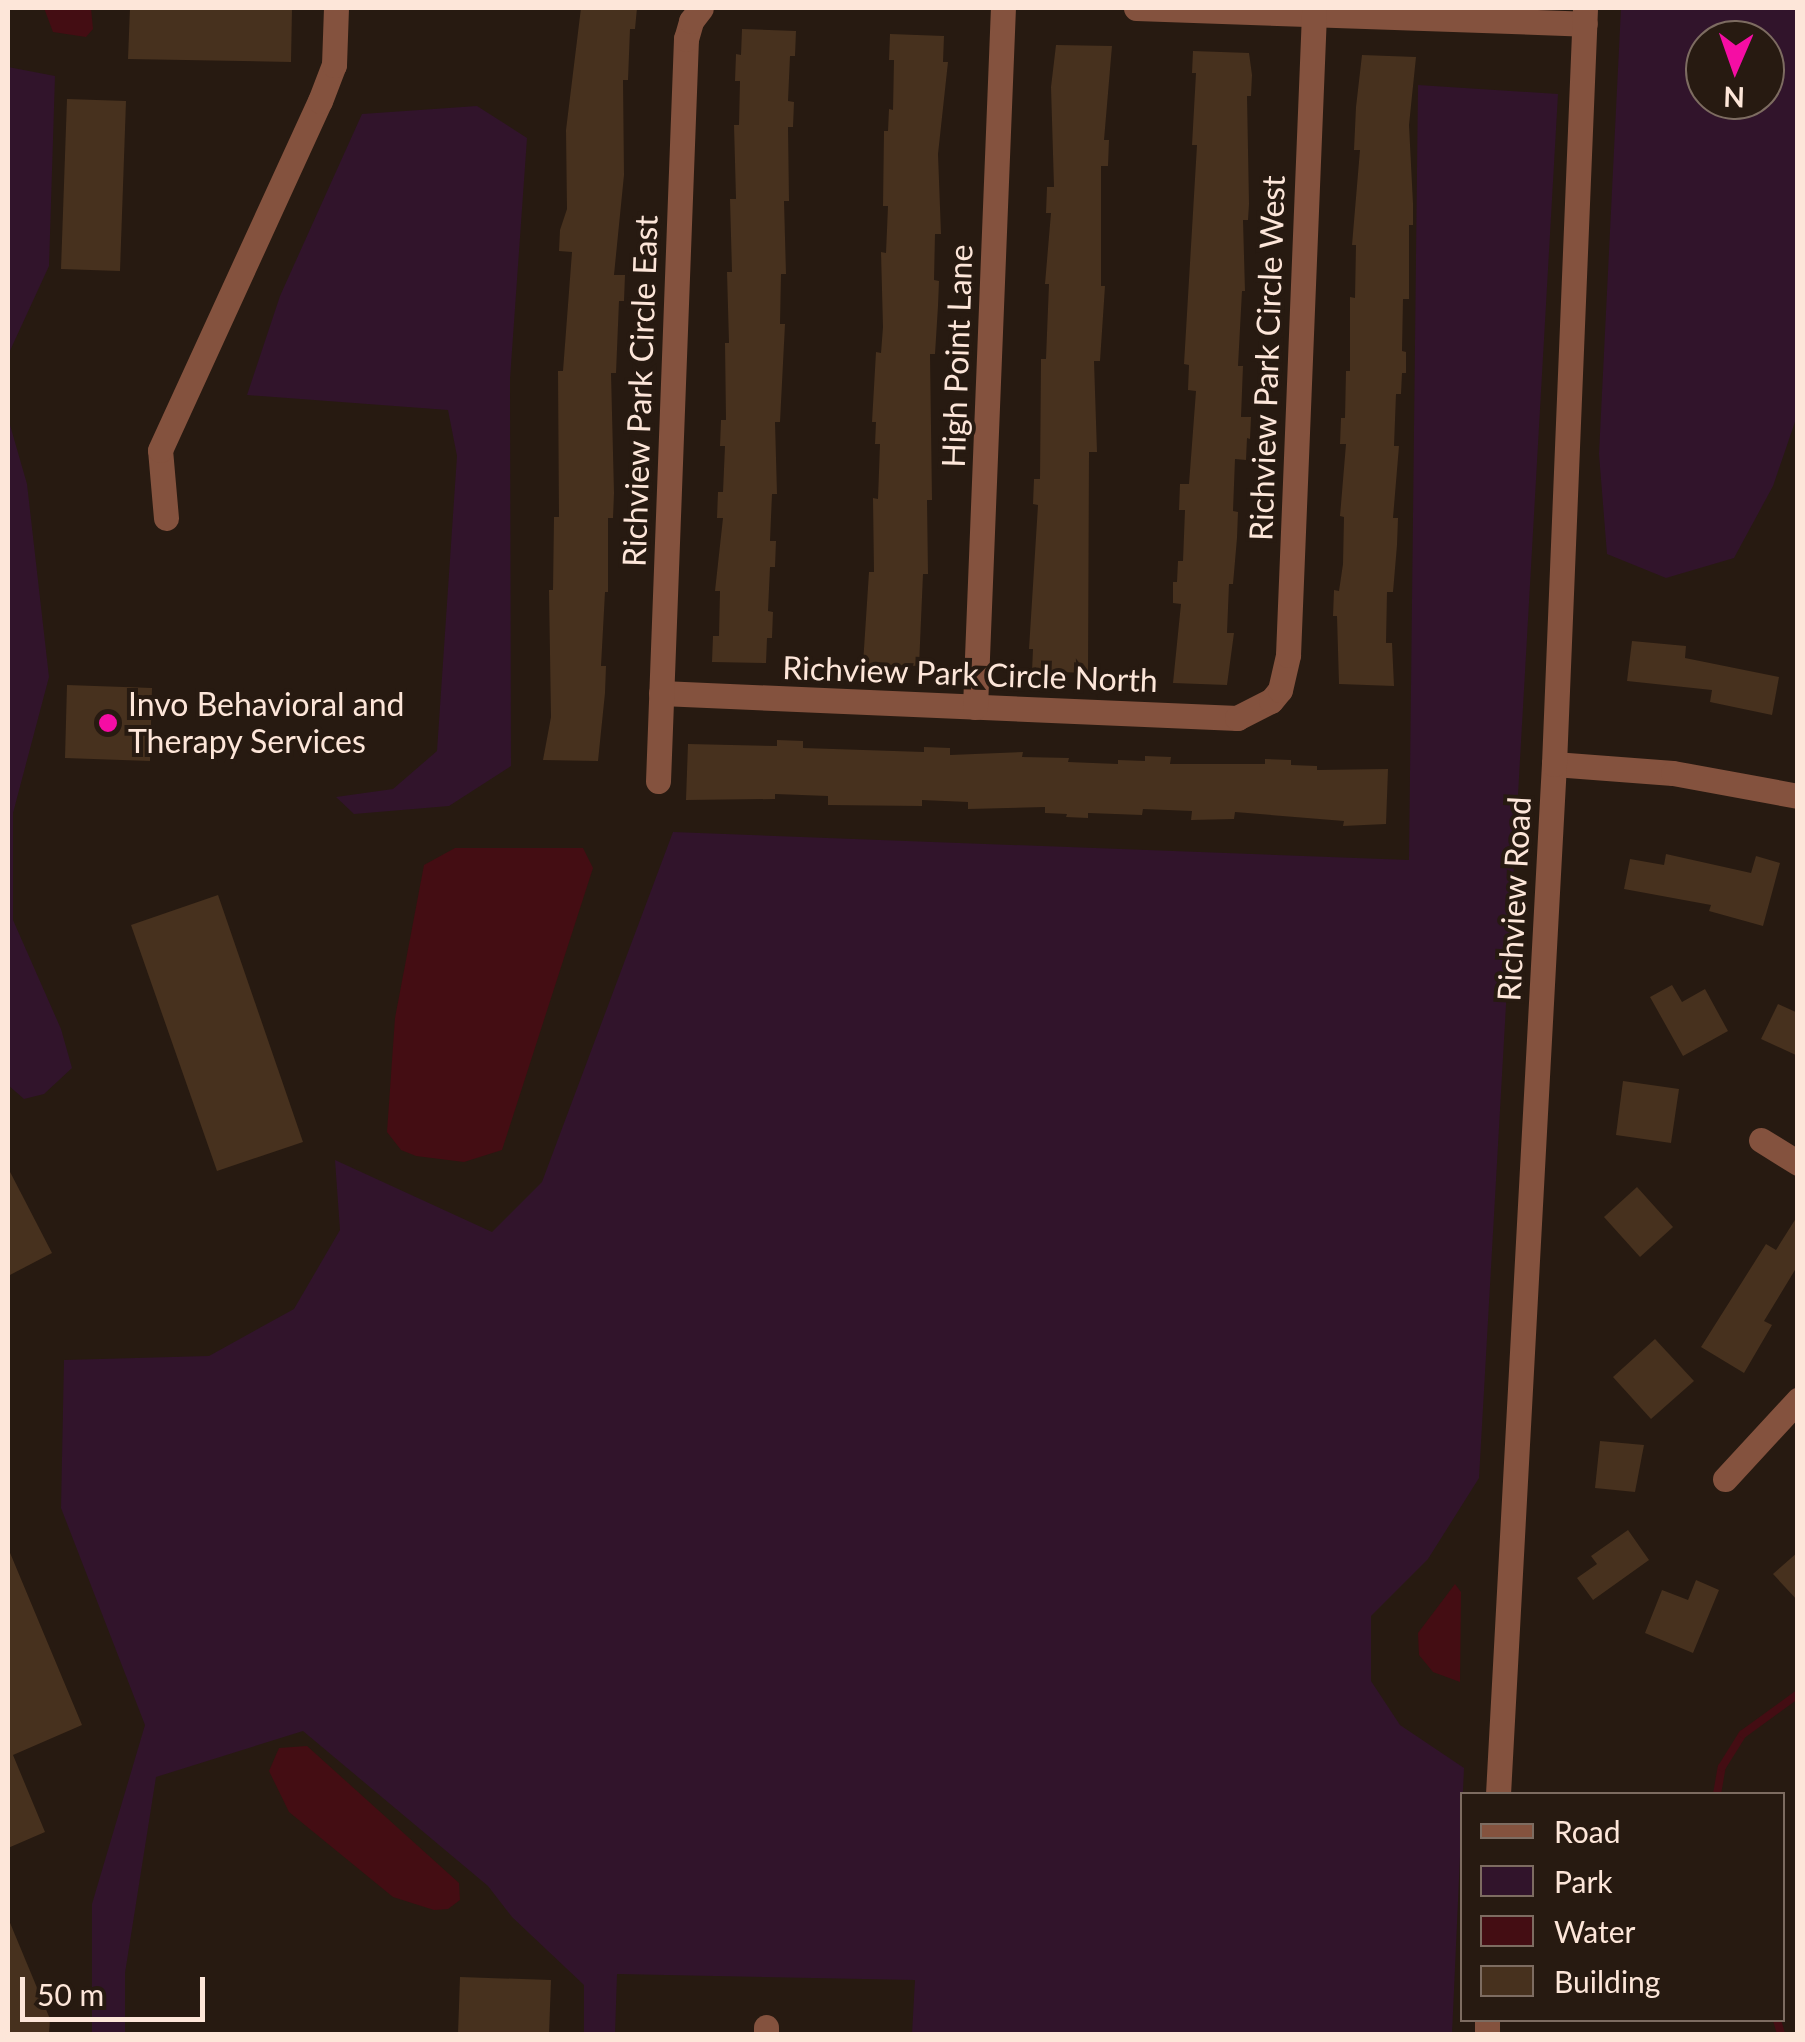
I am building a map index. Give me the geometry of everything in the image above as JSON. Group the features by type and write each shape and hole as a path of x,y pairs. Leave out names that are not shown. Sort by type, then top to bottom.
{"street":[{"path":"166,518 160,450 320,101 334,65 336,8"},
{"name":"Richview Park Circle East","path":"658,781 686,39 690,21 702,8"},
{"name":"High Point Lane","path":"975,707 1003,8"},
{"path":"1136,8 1585,16"},
{"name":"Richview Park Circle West","path":"1271,701 1280,690 1288,656 1314,14"},
{"name":"Richview Road","path":"1498,1792 1554,764 1585,16"},
{"name":"Richview Park Circle North","path":"661,694 1237,718 1271,701"},
{"path":"1554,764 1673,773 1798,796"},
{"path":"1761,1140 1798,1162"},
{"path":"1725,1480 1798,1400"}],"green space":[{"path":"1621,8 1797,8 1797,416 1773,486 1734,558 1666,578 1607,554 1599,454"},
{"path":"8,67 55,76 49,266 8,355"},
{"path":"1418,85 1558,94 1479,1478 1428,1559 1371,1616 1371,1681 1400,1725 1464,1768 1452,2034 912,2034 915,1980 617,1974 615,2034 584,2034 584,1985 512,1917 488,1886 303,1731 156,1777 125,1973 125,2034 92,2034 92,1904 145,1725 61,1508 64,1360 209,1356 294,1309 340,1230 335,1160 492,1232 542,1182 673,832 1409,860"},
{"path":"477,106 527,138 510,379 511,766 449,806 354,814 336,797 393,789 437,751 457,456 448,410 247,395 280,296 362,114"},
{"path":"8,418 27,484 49,677 13,813 13,920 61,1029 72,1068 44,1094 24,1099 8,1085"}],"water":[{"path":"44,8 91,8 93,29 86,37 53,32"},
{"path":"455,848 583,848 593,868 502,1150 464,1162 416,1156 401,1150 387,1132 395,1018 424,865"},
{"path":"1455,1584 1461,1592 1460,1682 1433,1672 1419,1655 1418,1633"},
{"path":"307,1746 459,1883 460,1900 448,1909 434,1910 393,1897 289,1812 269,1771 279,1748"}],"building":[{"path":"130,8 292,8 291,62 128,59"},
{"path":"581,8 637,8 635,29 630,29 628,80 623,80 624,175 614,275 625,275 624,301 619,301 616,373 611,373 614,493 613,518 608,518 608,592 601,666 606,666 605,693 598,761 543,760 551,717 549,590 553,590 554,517 559,517 558,371 563,371 572,252 559,251 560,230 567,209 566,130"},
{"path":"742,29 796,31 795,56 790,56 788,101 794,102 793,127 788,127 789,201 784,201 786,274 781,274 780,324 785,324 780,422 775,422 777,494 772,494 770,541 776,541 775,567 770,567 768,611 773,612 772,638 767,638 766,663 712,662 713,636 719,636 720,591 715,591 723,518 717,518 718,492 723,492 725,446 720,446 721,420 726,420 727,272 732,272 730,199 736,199 734,125 739,125 740,81 735,81 736,54 741,55"},
{"path":"890,34 944,36 943,62 948,62 938,154 941,234 935,234 938,306 935,354 930,354 932,500 927,500 928,574 923,574 919,666 863,664 869,572 874,572 873,498 878,499 880,444 875,444 876,422 872,422 876,352 881,353 883,327 881,252 886,253 888,206 883,206 884,131 888,131 889,109 893,110"},
{"path":"1056,45 1112,46 1104,140 1109,140 1108,166 1101,166 1101,286 1105,286 1100,361 1094,361 1097,452 1089,452 1088,673 1032,671 1033,649 1029,649 1038,505 1033,504 1034,479 1040,479 1041,359 1046,359 1049,284 1045,284 1051,213 1046,213 1047,187 1054,187 1051,87"},
{"path":"1193,51 1249,53 1252,75 1251,96 1247,96 1249,204 1248,220 1243,220 1245,291 1238,366 1243,366 1241,417 1251,417 1246,460 1235,459 1233,511 1238,512 1237,538 1233,584 1229,584 1227,633 1234,633 1227,685 1173,683 1181,604 1173,603 1173,582 1177,582 1178,561 1183,561 1185,510 1179,510 1180,484 1189,484 1196,391 1188,390 1189,365 1184,364 1197,145 1192,145 1196,73 1192,73"},
{"path":"1362,55 1416,57 1409,125 1413,225 1409,225 1409,299 1403,299 1402,351 1406,352 1406,373 1402,373 1401,394 1396,394 1394,446 1399,446 1393,518 1398,518 1397,545 1393,592 1387,592 1386,643 1392,643 1394,686 1339,684 1337,616 1333,616 1334,590 1339,591 1343,564 1344,517 1340,516 1346,444 1340,444 1346,371 1350,371 1350,297 1355,298 1356,245 1352,245 1360,150 1354,150"},
{"path":"67,99 126,101 120,271 61,269"},
{"path":"1632,641 1686,646 1685,658 1779,677 1772,715 1710,702 1712,690 1627,681"},
{"name":"Invo Behavioral and Therapy Services","path":"67,685 152,688 150,761 65,758"},
{"path":"777,740 803,741 803,748 924,752 924,747 950,748 950,755 1023,752 1022,757 1069,758 1068,762 1118,764 1118,760 1145,761 1145,756 1171,757 1170,764 1265,764 1265,759 1291,760 1291,765 1317,766 1317,770 1388,769 1386,824 1343,826 1344,821 1235,812 1234,819 1191,820 1192,811 1143,809 1142,815 1088,813 1088,818 1066,817 1067,814 1045,813 1045,807 968,809 968,802 922,800 922,806 828,805 828,796 775,794 775,799 686,800 688,744 777,746"},
{"path":"1666,854 1751,873 1756,856 1780,863 1763,926 1709,911 1711,905 1624,889 1630,859 1664,865"},
{"path":"218,895 303,1142 217,1171 131,925"},
{"path":"1672,985 1682,1002 1705,989 1728,1031 1683,1056 1650,997"},
{"path":"1778,1004 1798,1013 1798,1056 1761,1039"},
{"path":"1623,1081 1679,1089 1671,1143 1616,1135"},
{"path":"8,1168 52,1253 8,1276"},
{"path":"1637,1187 1673,1227 1640,1257 1604,1217"},
{"path":"1798,1215 1798,1265 1764,1321 1772,1325 1744,1373 1701,1347 1766,1244 1776,1250"},
{"path":"1655,1339 1694,1381 1651,1419 1613,1377"},
{"path":"1600,1441 1644,1445 1635,1492 1595,1488"},
{"path":"1628,1530 1649,1560 1593,1600 1577,1578 1597,1564 1591,1556"},
{"path":"8,1548 82,1725 13,1755 45,1832 8,1848"},
{"path":"1798,1552 1798,1601 1773,1574"},
{"path":"1696,1580 1719,1590 1693,1653 1645,1633 1662,1590 1688,1600"},
{"path":"8,1918 50,2019 49,2034 8,2034"},
{"path":"460,1977 551,1980 549,2034 458,2034"}],"waterway":[{"path":"1717,1792 1722,1767 1743,1734 1798,1694"},
{"path":"1778,2022 1781,2034"}],"place":[{"name":"Invo Behavioral and Therapy Services","path":"108,723"}]}
